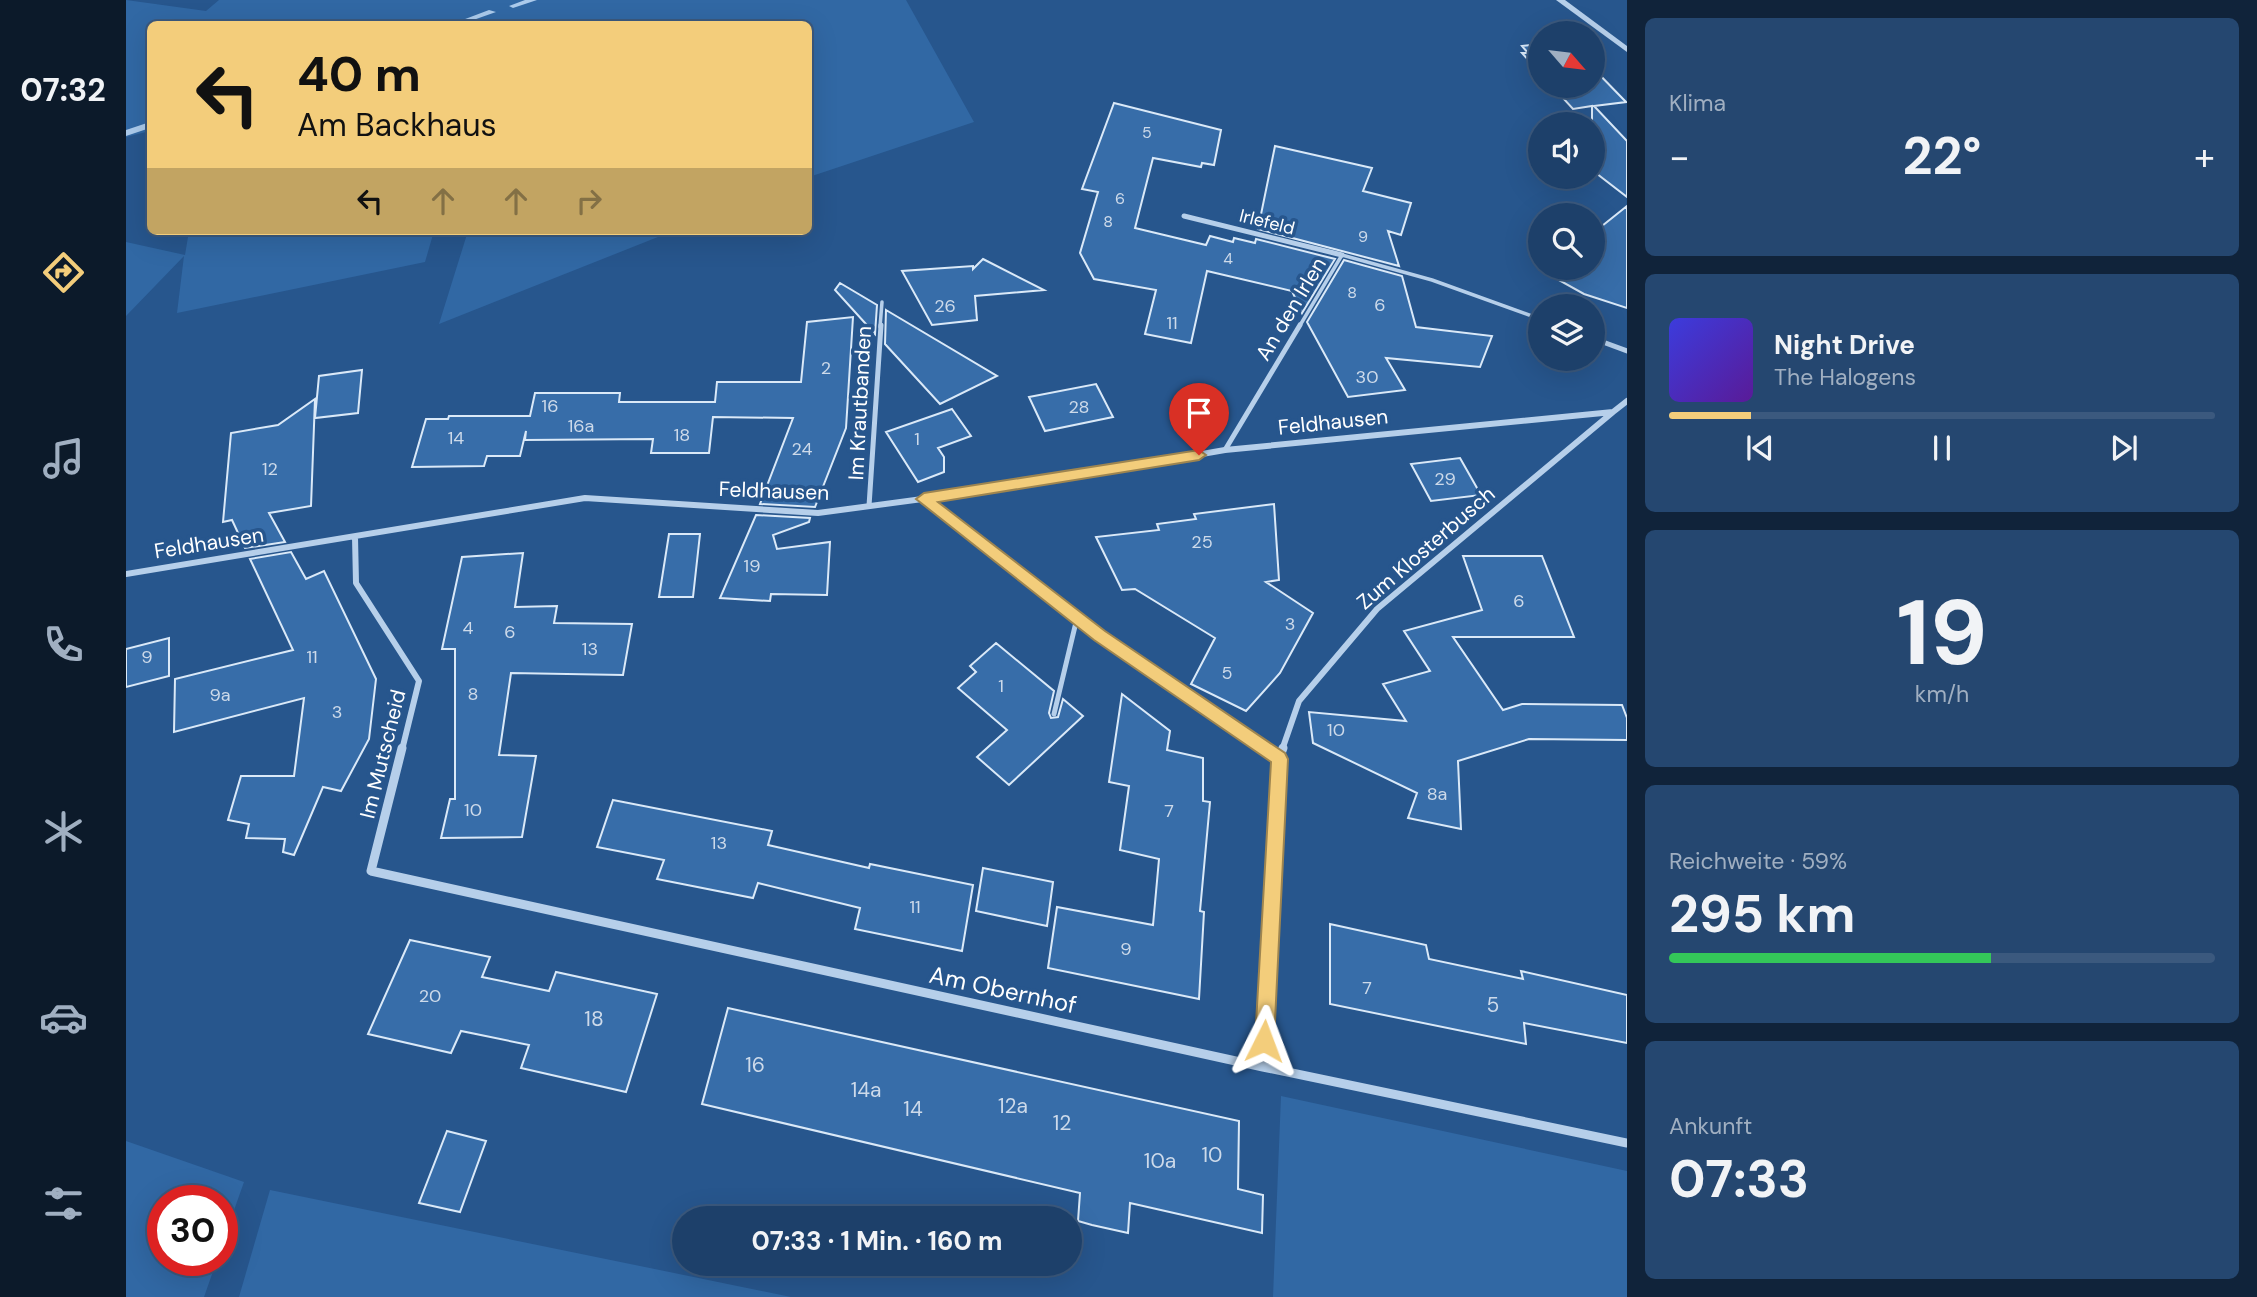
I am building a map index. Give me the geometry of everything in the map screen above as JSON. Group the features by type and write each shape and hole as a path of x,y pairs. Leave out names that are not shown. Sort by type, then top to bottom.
{"street":[{"path":"1560,0 1627,50"},
{"name":"Irlefeld","path":"1184,216 1342,255"},
{"path":"1613,412 1627,401"},
{"name":"Feldhausen","path":"126,574 585,498 818,513 1030,484 1225,450 1613,412"},
{"name":"Zum Klosterbusch","path":"1263,1067 1279,759 1299,701 1377,609 1613,412"},
{"path":"924,499 1077,618 1279,759"},
{"name":"Im Mutscheid","path":"355,537 356,583 419,681 371,871"},
{"name":"Am Obernhof","path":"371,871 1263,1067 1627,1143"}],"lane":[{"name":"An den Irlen","path":"1225,450 1342,255 1432,280 1528,315"},
{"name":"Im Krautbanden","path":"869,506 881,302"},
{"path":"1605,343 1627,351"},
{"path":"1054,714 1077,618"}],"shaded area":[{"path":"126,0 206,11 219,0 906,0 974,122 812,176 812,21 147,21 147,132 126,137"},
{"path":"188,235 433,235 425,262 177,313 184,256 126,316 126,242 185,255"},
{"path":"467,235 663,235 439,324"},
{"path":"1281,1096 1627,1171 1627,1297 1273,1297"},
{"path":"126,1141 244,1182 238,1199 238,1185 147,1185 147,1276 211,1276 204,1297 126,1297"},
{"path":"270,1190 672,1273 672,1276 689,1276 791,1297 239,1297"}],"building":[{"path":"1605,80 1626,102 1594,106 1600,112 1592,112 1592,106 1573,109 1563,98 1605,98"},
{"path":"1114,103 1221,130 1214,165 1202,163 1201,167 1153,158 1135,228 1206,245 1210,236 1233,242 1234,238 1255,243 1256,239 1335,259 1302,313 1292,291 1207,271 1191,343 1145,334 1156,290 1094,279 1080,253 1098,192 1082,189"},
{"path":"1605,118 1627,141 1627,197 1605,180"},
{"path":"1275,146 1372,168 1363,191 1411,203 1401,235 1388,231 1399,266 1258,229"},
{"path":"1627,206 1627,308 1605,301 1605,294 1584,294 1559,280 1605,280 1605,224"},
{"path":"983,259 1044,290 975,296 977,320 932,325 902,271 973,266 973,269"},
{"path":"1344,260 1402,276 1416,327 1492,336 1480,367 1386,358 1405,390 1348,397 1307,322"},
{"path":"840,283 877,305 875,334 835,290"},
{"path":"886,310 997,376 940,404 885,344"},
{"path":"853,317 846,428 815,507 760,504 793,418 713,417 709,453 651,453 653,439 525,440 526,431 520,456 487,456 484,466 412,467 426,419 448,419 449,416 530,416 535,393 620,393 619,402 715,402 717,382 801,382 807,322"},
{"path":"362,370 358,413 315,418 319,376"},
{"path":"1096,384 1113,417 1045,431 1029,397"},
{"path":"315,399 311,506 269,513 285,542 245,548 232,520 223,522 231,433 278,425"},
{"path":"952,409 971,436 938,448 944,457 944,472 918,482 886,432"},
{"path":"1460,458 1481,495 1431,501 1411,464"},
{"path":"1274,504 1279,580 1266,582 1313,613 1280,673 1246,711 1191,684 1215,638 1135,589 1122,590 1096,537 1159,530 1157,524 1196,519 1194,514"},
{"path":"756,515 810,518 809,522 773,535 777,549 830,542 827,595 771,594 770,601 720,598"},
{"path":"669,534 700,534 693,597 659,597"},
{"path":"291,552 306,579 324,571 376,679 369,739 341,791 323,787 294,855 283,852 285,839 246,838 249,824 228,820 241,776 294,776 304,698 174,732 175,679 293,650 250,559"},
{"path":"523,553 515,607 557,606 554,623 632,624 623,675 511,673 499,755 536,756 522,837 441,838 450,799 455,799 455,649 442,649 462,557"},
{"path":"1463,556 1542,556 1574,637 1453,637 1503,710 1522,704 1622,705 1627,718 1627,740 1529,739 1458,761 1461,829 1408,818 1417,793 1313,743 1309,712 1406,721 1383,684 1430,671 1404,631 1482,610"},
{"path":"169,638 169,676 126,687 126,649"},
{"path":"996,643 1054,691 1049,713 1051,718 1058,717 1063,699 1083,716 1009,785 977,757 1007,730 958,688 976,672 970,666"},
{"path":"1122,694 1170,731 1167,750 1203,758 1203,801 1210,802 1200,911 1204,912 1199,999 1048,968 1057,907 1153,925 1159,859 1120,850 1129,786 1109,782"},
{"path":"613,800 772,831 768,845 869,868 870,864 973,885 962,951 855,929 860,908 758,883 753,898 657,879 664,860 597,847"},
{"path":"983,868 1053,882 1047,926 976,911"},
{"path":"1330,924 1426,945 1429,959 1523,979 1521,971 1627,995 1627,1043 1524,1023 1526,1044 1330,1004"},
{"path":"410,940 490,957 482,977 549,991 556,972 657,994 626,1092 521,1068 529,1045 461,1031 451,1053 368,1034"},
{"path":"728,1008 1239,1121 1238,1189 1263,1195 1262,1233 1130,1203 1128,1233 1092,1225 1082,1222 1080,1193 702,1104"},
{"path":"447,1131 486,1141 460,1212 419,1203"}],"waterway":[{"path":"513,6 533,0"},
{"path":"465,21 492,12"},
{"path":"126,133 147,126"}],"route":[{"path":"1199,455 924,499 1099,635 1279,759 1264,1041"}]}
